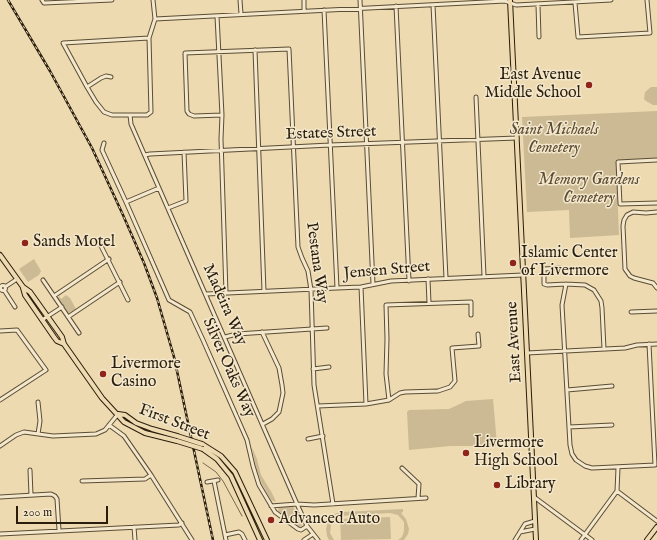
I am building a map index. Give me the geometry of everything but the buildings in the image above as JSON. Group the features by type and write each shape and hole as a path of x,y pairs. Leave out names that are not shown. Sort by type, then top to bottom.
{"main road":[{"name":"East Avenue","path":"510,1 536,540"},
{"name":"First Street","path":"0,255 23,287 30,292 102,398 124,422 149,434 177,438 202,444 221,456 235,472 267,540"},
{"name":"First Street","path":"23,287 25,295 57,341 64,344"},
{"name":"First Street","path":"177,438 203,449 217,459 231,476 260,540"},
{"path":"647,540 657,527"}],"street":[{"path":"42,0 44,3 112,0"},
{"path":"149,38 64,43 86,87 104,112 112,115 147,115 151,112 149,38 155,19 153,0"},
{"path":"240,0 241,14"},
{"path":"304,0 304,11"},
{"path":"360,0 373,284"},
{"path":"155,19 433,5 446,2 510,1 516,6 611,0"},
{"path":"575,3 578,36 650,33 647,0"},
{"path":"538,4 539,37"},
{"path":"433,5 446,278"},
{"path":"396,6 409,281"},
{"path":"324,10 337,288"},
{"path":"217,16 222,115 221,150 226,293"},
{"name":"Pestana Way","path":"255,50 289,49 298,247 308,272 311,290 313,368 333,504"},
{"path":"222,115 194,116 189,114 187,111 185,53 255,50 264,291"},
{"path":"86,87 101,78 106,76 111,77"},
{"path":"476,97 484,276"},
{"name":"Madeira Way","path":"130,115 131,124 297,504 308,526 318,540"},
{"name":"Estates Street","path":"145,155 330,145 517,138"},
{"name":"Silver Oaks Way","path":"104,143 102,150 169,300 190,312 247,440 256,476 271,506 275,512 298,529 301,530 308,526"},
{"path":"168,208 186,201 184,152"},
{"path":"657,160 618,162 620,204 657,203"},
{"path":"126,202 159,188"},
{"path":"657,212 633,212 627,215 623,226 625,269 630,276 653,283 657,288"},
{"path":"100,244 128,300"},
{"path":"54,296 108,259"},
{"path":"560,268 544,269 544,284 585,285 594,290 601,301 604,349"},
{"name":"Jensen Street","path":"206,294 311,290 428,279 523,275"},
{"path":"15,307 2,288 17,279"},
{"path":"428,279 430,303"},
{"path":"43,280 79,333"},
{"path":"68,317 120,282"},
{"path":"566,284 562,305 570,445 572,454 580,464 592,468 618,468 655,465 649,344"},
{"path":"361,286 366,404"},
{"path":"389,400 386,374 386,305 471,302 472,315"},
{"path":"42,320 62,307"},
{"path":"631,312 657,311"},
{"path":"225,338 236,334 327,328"},
{"path":"0,331 17,330 46,370 0,400"},
{"path":"262,332 279,368 283,393 279,412 272,420 263,424"},
{"path":"318,406 382,402 389,400 400,393 438,391 450,387 455,381 452,348 479,346 478,334"},
{"path":"527,353 625,348 657,344"},
{"path":"313,368 329,367"},
{"path":"567,390 612,386"},
{"path":"38,402 40,421 38,434"},
{"path":"0,446 20,433 28,432 53,436 96,434 105,430 118,414"},
{"path":"109,425 124,436 151,475 192,540"},
{"path":"569,427 612,425"},
{"path":"308,439 323,436"},
{"path":"402,468 419,484 418,498"},
{"path":"581,540 617,491 618,468"},
{"path":"30,470 31,495"},
{"path":"82,481 145,479 151,475"},
{"path":"207,482 216,480 226,540"},
{"path":"617,491 657,521"},
{"path":"0,497 51,494 55,496 57,500 59,530"},
{"path":"534,497 592,540"},
{"path":"271,506 297,504 314,505 426,498"},
{"path":"515,540 525,524 535,521"},
{"path":"0,534 179,525 182,523"},
{"path":"134,527 135,540"},
{"path":"520,532 535,529"},
{"path":"225,535 239,532 245,540"},
{"path":"304,540 313,534"}],"green space":[{"path":"651,87 657,87 657,105 653,105 644,99 645,92"},
{"path":"657,111 657,159 616,161 619,235 570,238 569,210 527,212 522,117"},
{"path":"34,259 41,271 39,275 28,282 19,269"},
{"path":"66,295 70,298 76,309 70,313 67,312 58,299 59,296 61,299"},
{"path":"493,399 497,444 495,446 450,446 409,450 407,412 409,410 449,409 466,401"},
{"path":"252,447 261,475 276,502 271,500 262,484 256,468"},
{"path":"293,506 302,526 300,528 278,511 279,507"},
{"path":"403,509 403,512 401,513 406,519 409,529 404,540 398,540 402,537 404,531 404,522 398,515 390,513 340,516 335,519 331,525 330,533 334,540 329,540 327,536 326,529 328,522 332,516 337,513"},
{"path":"390,517 391,539 341,540 340,519"}],"waterway":[{"path":"203,463 216,472 223,481 242,516"}],"railway":[{"path":"8,0 50,71 92,148 144,263 157,298 174,357 213,540"}],"place":[{"name":"East Avenue Middle School","path":"589,85"},
{"name":"Sands Motel","path":"25,243"},
{"name":"Islamic Center of Livermore","path":"513,263"},
{"name":"Livermore Casino","path":"103,374"},
{"name":"Livermore High School","path":"466,453"},
{"name":"Library","path":"497,485"},
{"name":"Advanced Auto","path":"271,520"}],"park label":[{"name":"Saint Michaels Cemetery","path":"554,140"},
{"name":"Memory Gardens Cemetery","path":"589,190"}]}
